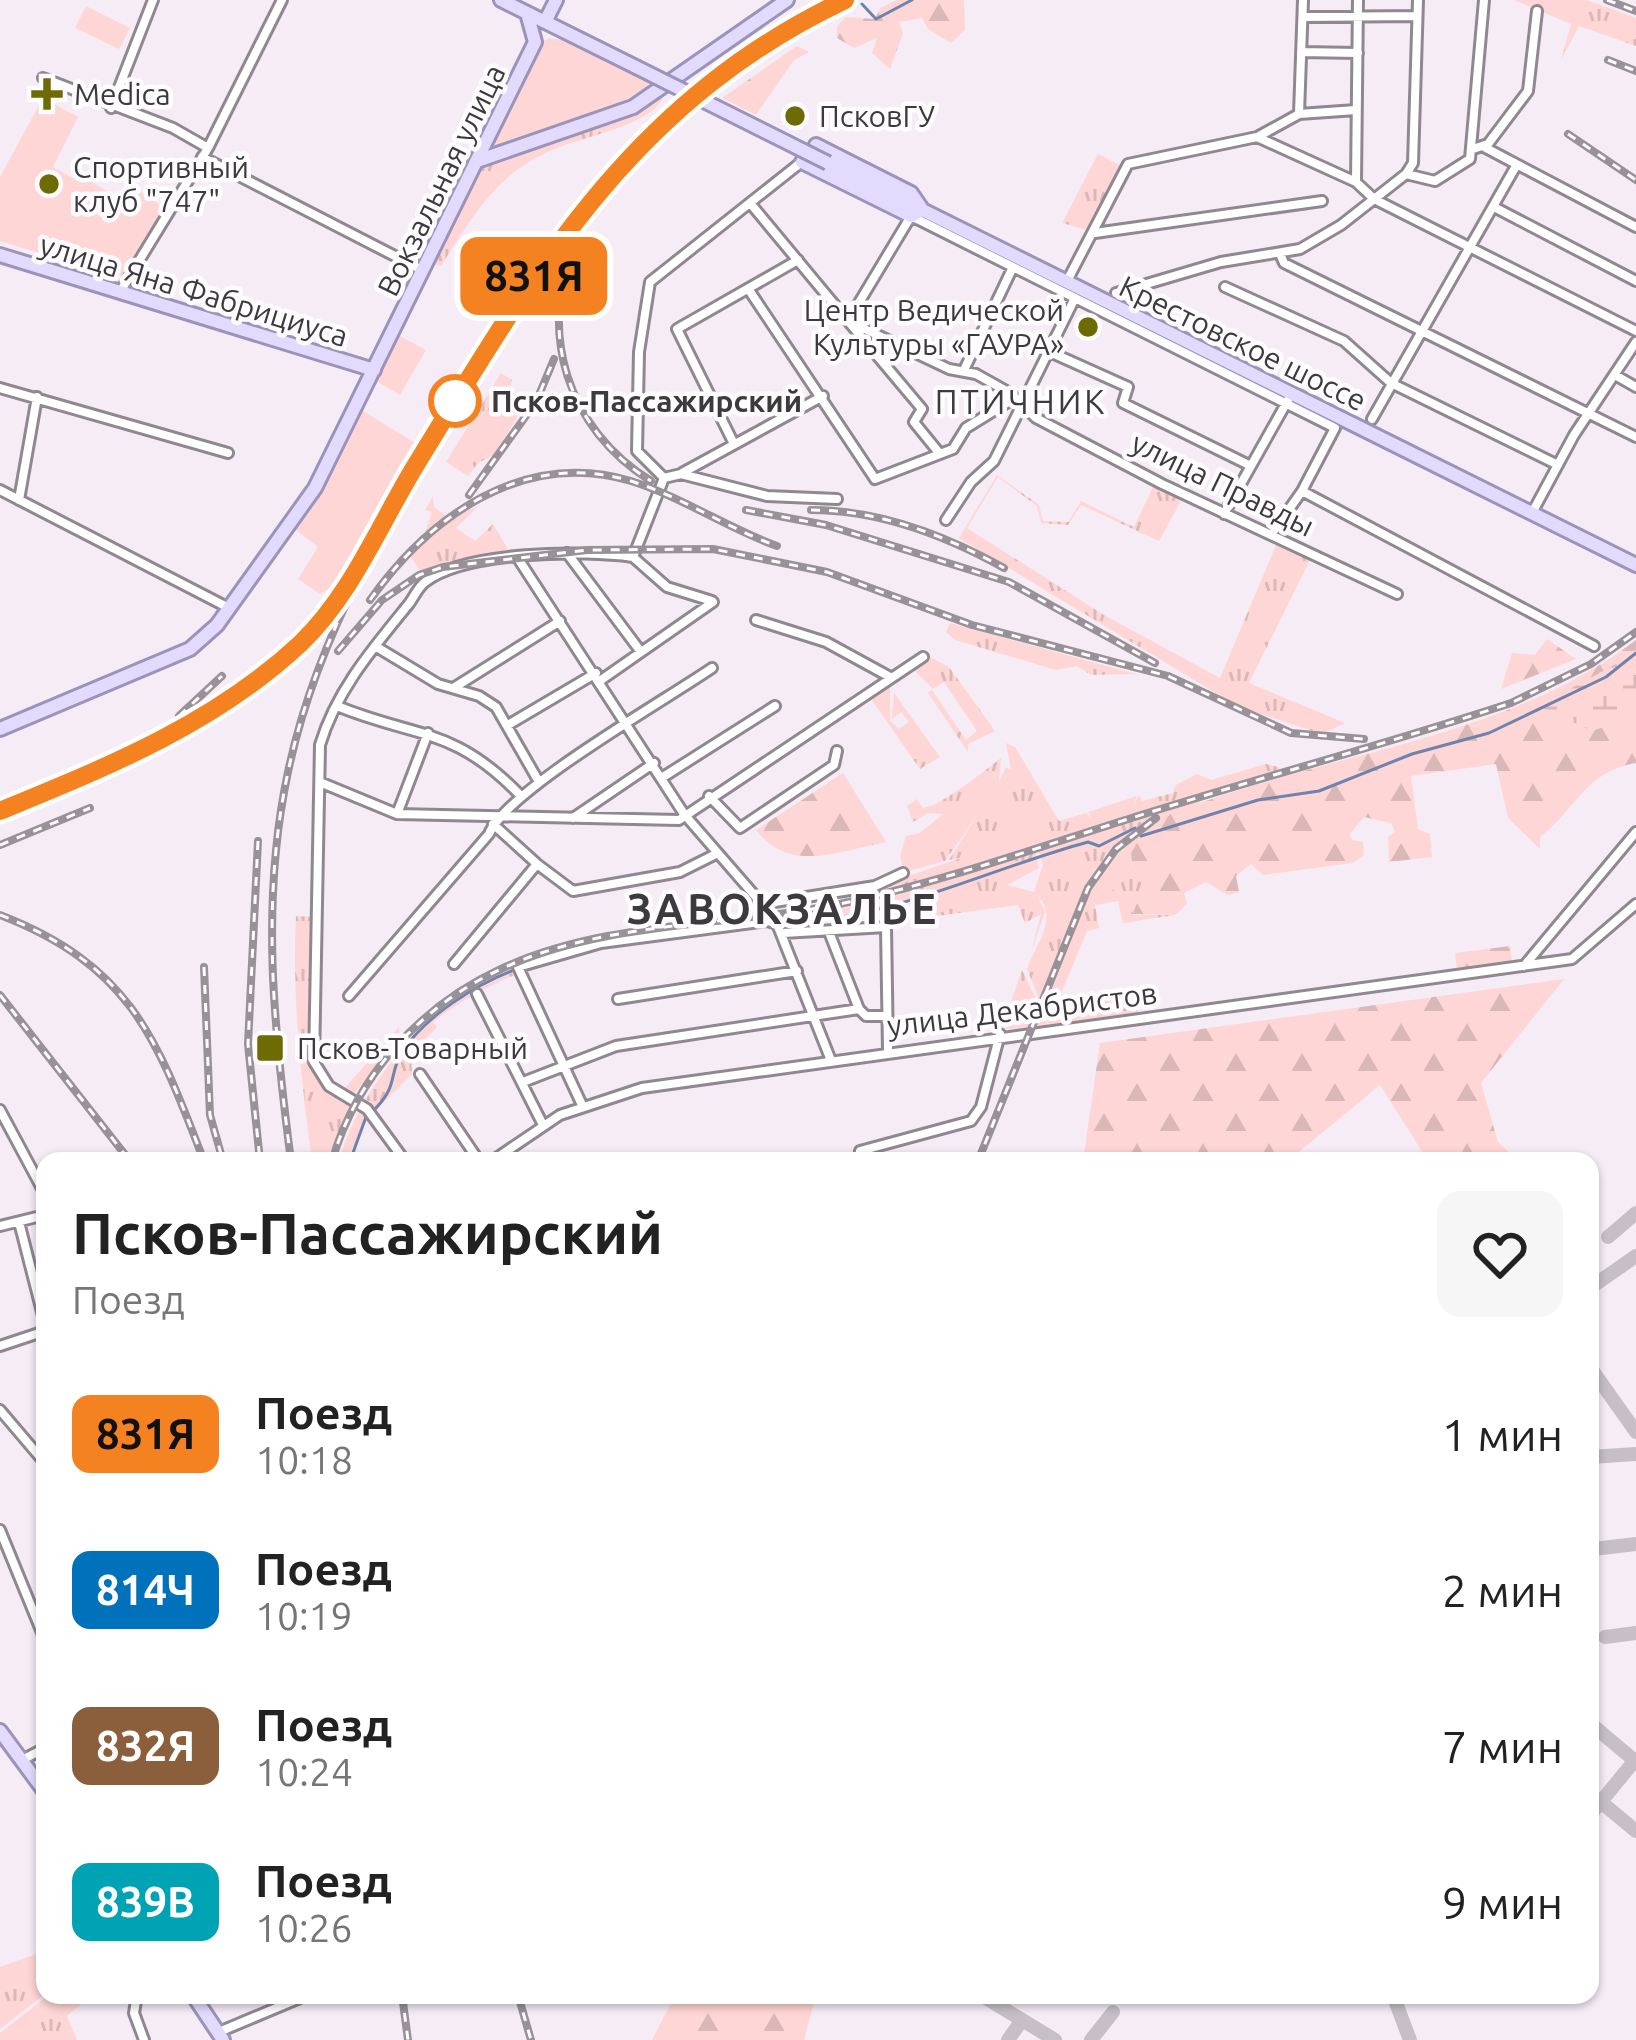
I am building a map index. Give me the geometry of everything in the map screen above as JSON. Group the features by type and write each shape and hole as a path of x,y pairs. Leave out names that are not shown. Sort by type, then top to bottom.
{"main road":[{"name":"Крестовское шоссе","path":"501,0 829,163 916,213 1066,282 1288,399 1636,565"},
{"path":"545,22 556,0"},
{"path":"477,161 633,107 787,0"},
{"name":"Вокзальная улица","path":"0,729 190,649 229,608 315,488 424,271 535,42 527,13"},
{"name":"Вокзальная улица","path":"535,42 565,32"},
{"path":"816,145 911,193 916,213"},
{"path":"802,162 916,213"},
{"name":"улица Яна Фабрициуса","path":"0,255 374,370"},
{"path":"0,1731 36,1779"},
{"path":"199,2004 221,2036"}],"street":[{"path":"111,108 153,0"},
{"path":"120,292 205,153 282,0"},
{"path":"1299,114 1303,0"},
{"path":"1356,182 1358,0"},
{"path":"1116,293 1221,262 1280,254 1318,239 1406,174 1413,164 1418,0"},
{"path":"1406,174 1436,182 1464,166 1473,149 1484,0"},
{"path":"1484,147 1528,91 1537,11"},
{"path":"1303,17 1417,16"},
{"path":"1301,52 1358,53"},
{"path":"44,78 111,108 173,128 205,153 424,271"},
{"path":"1066,282 1128,164 1257,137 1299,114 1356,110"},
{"path":"1257,137 1356,182 1374,199 1636,331"},
{"path":"664,478 637,452 639,352 650,282 802,162 816,145"},
{"path":"1473,149 1484,147 1636,227"},
{"path":"1372,419 1516,166"},
{"path":"1093,233 1322,201"},
{"name":"улица Правды","path":"750,203 848,321 950,369 964,370 1010,393 1036,418 1224,514 1397,594"},
{"path":"1494,207 1636,280"},
{"path":"940,454 914,422 922,409 848,321 916,213 1013,267 1288,399 1335,428 1302,491 1271,535"},
{"path":"1280,254 1284,263 1636,437"},
{"path":"734,445 676,329 797,260"},
{"path":"964,370 1013,267"},
{"path":"1225,287 1344,340 1391,382 1558,465"},
{"path":"748,290 875,479 953,448 966,428 1008,402 1010,393"},
{"path":"946,520 970,482 994,461 1075,298"},
{"path":"1532,513 1636,342"},
{"path":"1050,352 1128,386 1123,403 1252,466"},
{"path":"1615,375 1636,387"},
{"path":"0,388 228,453"},
{"path":"664,478 681,474 823,396"},
{"path":"19,500 38,397"},
{"path":"1224,514 1288,399"},
{"path":"681,474 767,496 837,499"},
{"path":"633,557 664,478"},
{"path":"0,490 229,608"},
{"path":"1302,491 1594,646"},
{"path":"567,554 641,652"},
{"path":"398,1152 367,1109 328,1086 314,1062 320,745 337,706 426,580 518,559 567,554 633,557 667,587 713,602 641,652 508,725"},
{"path":"518,559 684,814 762,904 875,886 903,873"},
{"path":"755,620 826,642 891,678"},
{"path":"454,688 560,621"},
{"path":"375,646 438,684 488,701 508,725 539,782"},
{"path":"322,783 397,814 667,822 923,657"},
{"path":"349,996 494,820 520,795 712,668"},
{"path":"337,706 470,750 520,795"},
{"path":"663,777 775,706"},
{"path":"397,814 428,734"},
{"path":"709,796 740,828 834,765 837,751"},
{"path":"572,819 654,764"},
{"path":"494,820 537,864 573,891 680,872 716,854"},
{"path":"1524,966 1636,832"},
{"path":"454,964 537,864"},
{"name":"улица Декабристов","path":"505,1152 582,1105 641,1088 1574,956 1636,904"},
{"path":"582,1105 518,967 601,944 768,921 783,933 830,1058"},
{"path":"783,933 886,926 888,1050"},
{"path":"829,932 859,1009 866,1016 884,1016"},
{"path":"618,999 796,971"},
{"path":"477,994 543,1125"},
{"path":"523,1082 616,1046 859,1009"},
{"path":"872,1152 971,1121 981,1108 1000,1034"},
{"path":"420,1074 472,1152"},
{"path":"0,1110 36,1177"},
{"path":"0,1226 36,1217"},
{"path":"19,1222 36,1291"},
{"path":"0,1346 36,1332"},
{"path":"0,1410 36,1452"},
{"path":"0,1530 36,1618"},
{"path":"22,1760 36,1753"},
{"path":"137,2004 136,2026 144,2040"},
{"path":"221,2036 289,2004"}],"green space":[{"path":"897,0 964,0 965,30 951,43 928,29 922,18 899,22 903,33 890,69 872,53 877,38 854,48 837,38 837,26 846,17 875,19 880,8"},
{"path":"1514,0 1587,0 1636,18 1636,46 1579,26 1561,60 1571,24"},
{"path":"86,6 130,28 119,49 75,28"},
{"path":"549,38 566,40 650,82 648,87 613,107 498,148 492,142 541,43"},
{"path":"797,46 809,52 794,60 756,115 722,98"},
{"path":"663,96 658,106 634,121 557,148 518,169 476,212 441,266 432,264 478,170 643,110"},
{"name":"Спортивный клуб \"747\"","path":"43,98 78,117 53,167 77,180 81,175 126,203 135,189 164,207 128,265 130,271 118,277 0,241 0,177"},
{"path":"1098,154 1127,169 1094,232 1062,223"},
{"path":"398,335 426,350 400,395 373,379"},
{"path":"501,373 512,380 505,407 513,403 522,408 497,453 478,463 468,476 446,462"},
{"path":"363,411 420,446 331,587 320,594 298,579 318,547 292,527"},
{"path":"997,475 1039,505 1043,521 1068,522 1081,501 1134,527 1155,483 1183,497 1159,541 1081,505 1068,525 1041,523 1037,506 998,477 967,528 1104,615 1220,678 1277,543 1310,560 1249,683 1345,723 1322,734 1239,707 959,538"},
{"path":"433,496 434,507 446,516 414,547 455,516 479,506 456,528 475,541 493,524 512,556 420,571 407,551 425,533 432,512 425,510"},
{"path":"950,623 1136,674 1091,675 1077,666 1056,670 955,640 946,632"},
{"path":"1547,639 1576,659 1501,689 1512,653 1535,655"},
{"path":"1636,640 1636,650 1593,681 1552,699 1567,717 1592,731 1636,714 1636,763 1593,783 1540,837 1540,849 1508,818 1496,764 1411,776 1418,829 1430,834 1432,857 1389,862 1388,837 1395,832 1391,823 1364,817 1350,834 1352,840 1363,842 1364,856 1352,863 1263,875 1251,864 1236,876 1239,892 1228,895 1206,882 1184,893 1187,904 1175,915 1131,914 1120,899 1133,913 1144,886 1132,865 1130,841 1171,814 1470,724 1584,674"},
{"path":"1636,650 1636,714 1592,731 1544,709 1560,695"},
{"path":"928,656 949,667 995,731 968,744 968,752 928,693 932,690 966,740 977,731 944,682 933,689 911,667"},
{"path":"890,687 890,721 899,729 909,722 901,712 892,719 894,693 940,757 920,769 871,699"},
{"path":"1006,743 1015,747 1059,821 1086,813 1092,819 1088,812 1137,796 1133,806 1139,795 1142,801 1173,793 1176,785 1197,774 1211,780 1266,764 1279,767 1280,773 1197,797 1201,802 1130,841 1132,866 1145,886 1133,915 1175,915 1123,923 1118,901 1095,905 1099,928 1087,931 1058,1001 1135,992 1138,1014 1052,1026 1041,1015 1049,1026 1032,1028 1040,1001 1027,969 1046,922 1046,913 1044,904 1037,895 1045,912 1031,952 1041,914 1025,923 1018,905 915,919 912,900 782,930 768,924 636,942 510,977 433,1022 437,1027 411,1054 412,1074 368,1118 351,1152 342,1152 364,1102 401,1050 451,1006 507,975 567,955 630,941 826,912 888,896 890,900 890,892 1035,849 1039,868 1007,885 1034,892 1043,864 1037,848 1077,834 890,889 891,882 964,857 949,860 978,814 945,861 904,872 900,856 906,836 920,833 943,814 928,813 913,822 907,806 917,799 923,808 940,801 1001,758 999,781 1006,767 1011,770"},
{"path":"843,773 886,842 800,856 769,844 756,830"},
{"path":"1115,874 1123,881 1117,892 1106,893 1113,890"},
{"path":"296,916 320,917 316,1037 329,1078 342,1091 399,1027 400,1035 355,1093 330,1152 311,1152 296,1008"},
{"path":"1510,946 1512,964 1457,971 1455,953"},
{"path":"1022,970 1038,1003 1028,1028 1006,1029 1006,1015"},
{"path":"1564,979 1481,1083 1498,1142 1509,1152 1422,1152 1380,1085 1299,1152 1084,1152 1100,1043"},
{"path":"36,1954 36,2001 0,2029 0,1967"},
{"path":"37,2004 81,2004 67,2016 77,2040 0,2040 0,2033"},
{"path":"670,2004 814,2004 804,2040 652,2040"}],"waterway":[{"path":"862,4 876,19 912,0"},
{"path":"1141,836 1258,800 1319,791 1412,754 1489,733 1606,677 1636,653"},
{"path":"799,923 909,901 1088,842 1099,846 1135,828"},
{"path":"372,1112 390,1088 401,1054 423,1027 469,992 517,969"},
{"path":"353,1152 366,1117"}],"taxiway":[{"path":"1608,1237 1636,1213"},
{"path":"1599,1282 1636,1256"},
{"path":"1599,1380 1636,1432"},
{"path":"1599,1456 1636,1454"},
{"path":"1599,1548 1636,1544"},
{"path":"1605,1637 1636,1633"},
{"path":"1599,1731 1635,1761"},
{"path":"1599,1804 1636,1759"},
{"path":"1601,1802 1636,1831"},
{"path":"996,2004 1055,2040"},
{"path":"1396,2004 1410,2040"},
{"path":"1091,2040 1113,2012"},
{"path":"1008,2040 1022,2020"}],"railway":[{"path":"290,1152 275,1015 274,870 279,821 302,716 343,610 425,462 550,260 604,186 650,139 732,71 854,0"},
{"path":"1607,0 1636,11"},
{"path":"1608,60 1636,71"},
{"path":"1568,134 1636,180"},
{"path":"574,242 559,310 560,344 568,376 598,435 651,481"},
{"path":"469,495 536,402 554,359"},
{"path":"370,600 394,569 450,517 517,482 553,474 591,473 631,481 777,546"},
{"path":"746,510 826,525 1009,582 1155,663"},
{"path":"811,510 862,514 911,527 1004,568"},
{"path":"338,651 382,600 419,575 443,567 587,550 713,549 827,572 972,625 1168,676 1291,733 1364,739"},
{"path":"0,811 134,753 227,703 305,641 333,606"},
{"path":"335,1152 358,1100 396,1047 444,1003 501,969 584,941 806,910 964,871 1511,703 1591,664 1636,632"},
{"path":"179,716 222,676"},
{"path":"0,845 90,808"},
{"path":"982,1152 1088,888 1116,849 1156,818"},
{"path":"258,841 248,1044 259,1152"},
{"path":"0,915 45,935 110,983 154,1043 200,1152"},
{"path":"204,967 210,1115 220,1152"},
{"path":"0,995 123,1152"},
{"path":"403,2004 408,2040"},
{"path":"521,2004 531,2040"}],"train":[{"name":"831Я","path":"0,811 170,738 302,642 352,577 538,269 604,181 654,131 742,63 806,19 845,0"}],"place":[{"name":"Medica","path":"47,94"},
{"name":"ПсковГУ","path":"795,116"},
{"name":"Спортивный клуб \"747\"","path":"49,184"},
{"name":"Центр Ведической Культуры «ГАУРА»","path":"1088,327"},
{"name":"Псков-Пассажирский","path":"455,401"},
{"name":"Псков-Товарный","path":"270,1048"}],"district":[{"name":"ПТИЧНИК","path":"1021,401"},
{"name":"ЗАВОКЗАЛЬЕ","path":"783,908"}]}
